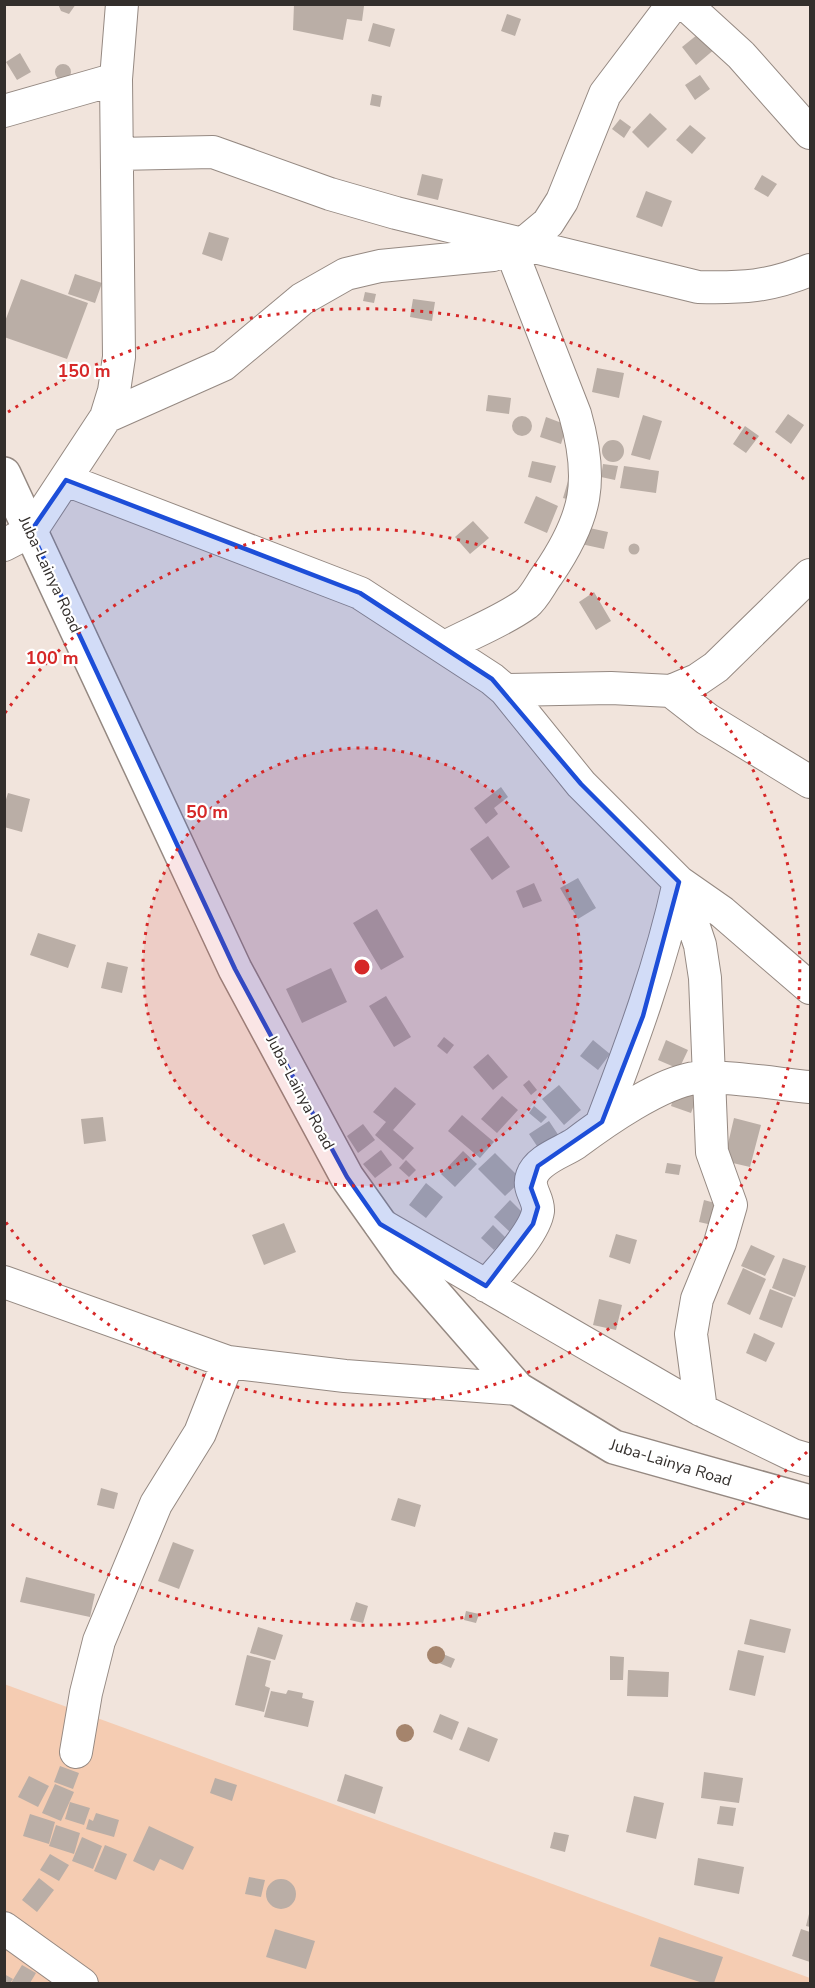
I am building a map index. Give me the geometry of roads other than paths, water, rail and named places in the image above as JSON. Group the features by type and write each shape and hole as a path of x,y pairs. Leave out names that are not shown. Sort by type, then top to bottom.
{"main road":[{"name":"Juba-Lainya Road","path":"4,474 18,538 236,969 347,1177 408,1263 518,1389 614,1447 810,1502"}],"street":[{"path":"18,538 66,480 106,417 114,391 119,357 116,79 122,4"},
{"path":"106,417 223,366 302,299 346,274 380,266 493,255 518,246 549,223 562,201 605,94 673,4"},
{"path":"685,4 741,55 810,133"},
{"path":"4,111 116,79"},
{"path":"117,154 213,152 330,194 518,246 698,287 738,288 778,283 810,270"},
{"path":"445,647 528,603 567,546 586,481 585,453 575,414 518,246"},
{"path":"66,480 360,593 445,647 505,690 580,784 679,882 722,912 810,988"},
{"path":"505,690 611,688 671,691 697,681 716,667 810,575"},
{"path":"671,691 707,719 810,782"},
{"path":"679,882 700,945 705,978 712,1152 731,1205 720,1243 698,1299 691,1334 701,1410"},
{"path":"602,1122 643,1016 666,943 679,882"},
{"path":"486,1286 533,1224 538,1207 531,1188 532,1176 538,1166 602,1122 677,1083 709,1078 810,1087"},
{"path":"380,1224 701,1410 793,1455 810,1460"},
{"path":"4,1282 228,1362 345,1376 518,1389"},
{"path":"76,1752 86,1693 99,1641 156,1504 200,1433 228,1362"},
{"path":"4,1928 82,1983"}]}
